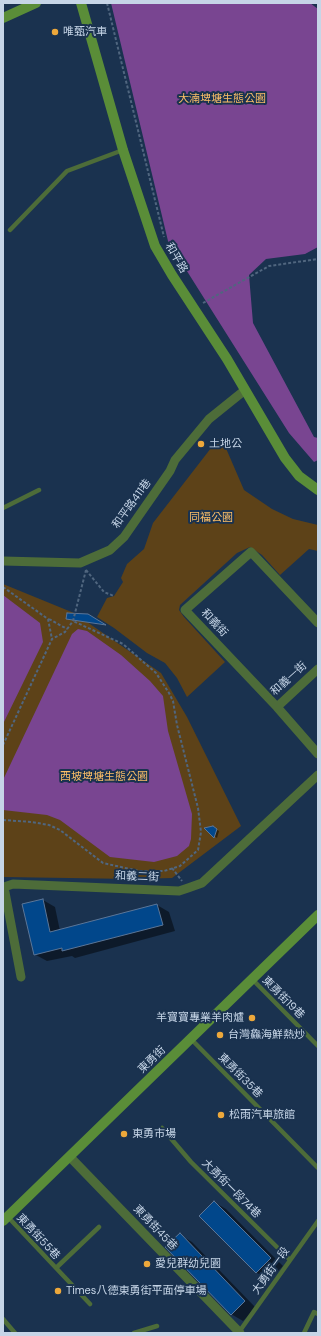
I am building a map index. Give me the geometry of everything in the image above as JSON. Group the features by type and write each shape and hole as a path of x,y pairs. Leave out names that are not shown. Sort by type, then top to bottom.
{"street":[{"path":"3,18 36,3"},
{"name":"和平路","path":"81,3 123,150 155,246 245,390 285,458 299,476 318,490"},
{"name":"和平路411巷","path":"3,561 80,563 97,557 110,550 124,537 170,471 175,460 209,419 245,390"},
{"name":"和義街","path":"318,623 251,552 186,610 277,707 318,754"},
{"name":"和義一街","path":"277,707 318,669"},
{"name":"和義二街","path":"21,977 4,887 14,884 179,891 188,888 202,883 318,775"},
{"name":"東勇街","path":"5,1219 318,915"},
{"name":"東勇街45巷","path":"70,1157 239,1332"}],"lane":[{"path":"10,230 68,171 123,150"},
{"path":"3,508 39,490"},
{"name":"東勇街19巷","path":"252,979 318,1046"},
{"name":"東勇街35巷","path":"191,1039 318,1168"},
{"name":"大勇街一段74巷","path":"162,1128 191,1162 290,1260"},
{"name":"東勇街55巷","path":"5,1219 56,1268 90,1304"},
{"name":"大勇街一段","path":"239,1332 318,1221"},
{"name":"東勇街55巷","path":"56,1268 99,1227"},
{"path":"304,1333 316,1313"},
{"path":"3,1319 15,1333"},
{"path":"134,1333 157,1326"}],"path":[{"path":"107,3 165,242"},
{"path":"193,308 269,266 318,259"},
{"path":"178,262 186,276"},
{"path":"3,745 52,639 67,629 73,621 86,570 97,557"},
{"path":"86,570 104,592 114,596"},
{"path":"3,588 48,619 67,629"},
{"path":"48,619 52,639"},
{"path":"3,820 49,825 60,830 103,863 139,871 164,871 180,866 198,850 201,832 198,808 177,726 173,701 156,674 123,644 73,621"},
{"path":"172,868 188,888"}],"green space":[{"name":"同福公園","path":"218,439 225,446 244,490 272,509 293,519 318,525 318,551 309,549 280,575 262,555 250,547 237,553 180,605 179,610 184,617 225,662 187,697 177,678 165,663 147,653 97,617 107,598 114,596 123,582 121,578 127,564 144,549 153,523"},
{"name":"西坡埤塘生態公園","path":"3,584 74,613 161,673 187,717 241,826 172,878 133,879 3,877"}],"shaded area":[{"name":"大湳埤塘生態公園","path":"111,3 310,3 318,9 318,247 305,254 266,259 249,275 253,323 314,437 318,438 318,460 314,462 289,433 168,241"},
{"path":"3,595 40,623 43,642 3,724"},
{"path":"78,629 87,631 121,655 150,681 163,696 168,731 192,814 191,839 189,846 177,856 154,862 110,857 60,820 47,815 3,810 3,780 72,634"}],"building":[{"path":"67,613 88,614 106,625 66,619"},
{"path":"213,826 217,829 214,838 204,828"},
{"path":"43,899 50,932 157,904 163,925 62,951 62,948 34,955 22,904"},
{"path":"214,1201 271,1258 256,1273 199,1216"},
{"path":"180,1233 245,1301 231,1315 165,1247"}],"place":[{"name":"唯甄汽車","path":"55,32"},
{"name":"土地公","path":"201,444"},
{"name":"羊寶寶專業羊肉爐","path":"252,1018"},
{"name":"台灣鱻海鮮熱炒","path":"220,1035"},
{"name":"松雨汽車旅館","path":"221,1115"},
{"name":"東勇市場","path":"124,1134"},
{"name":"愛兒群幼兒園","path":"147,1264"},
{"name":"Times八德東勇街平面停車場","path":"58,1291"}]}
